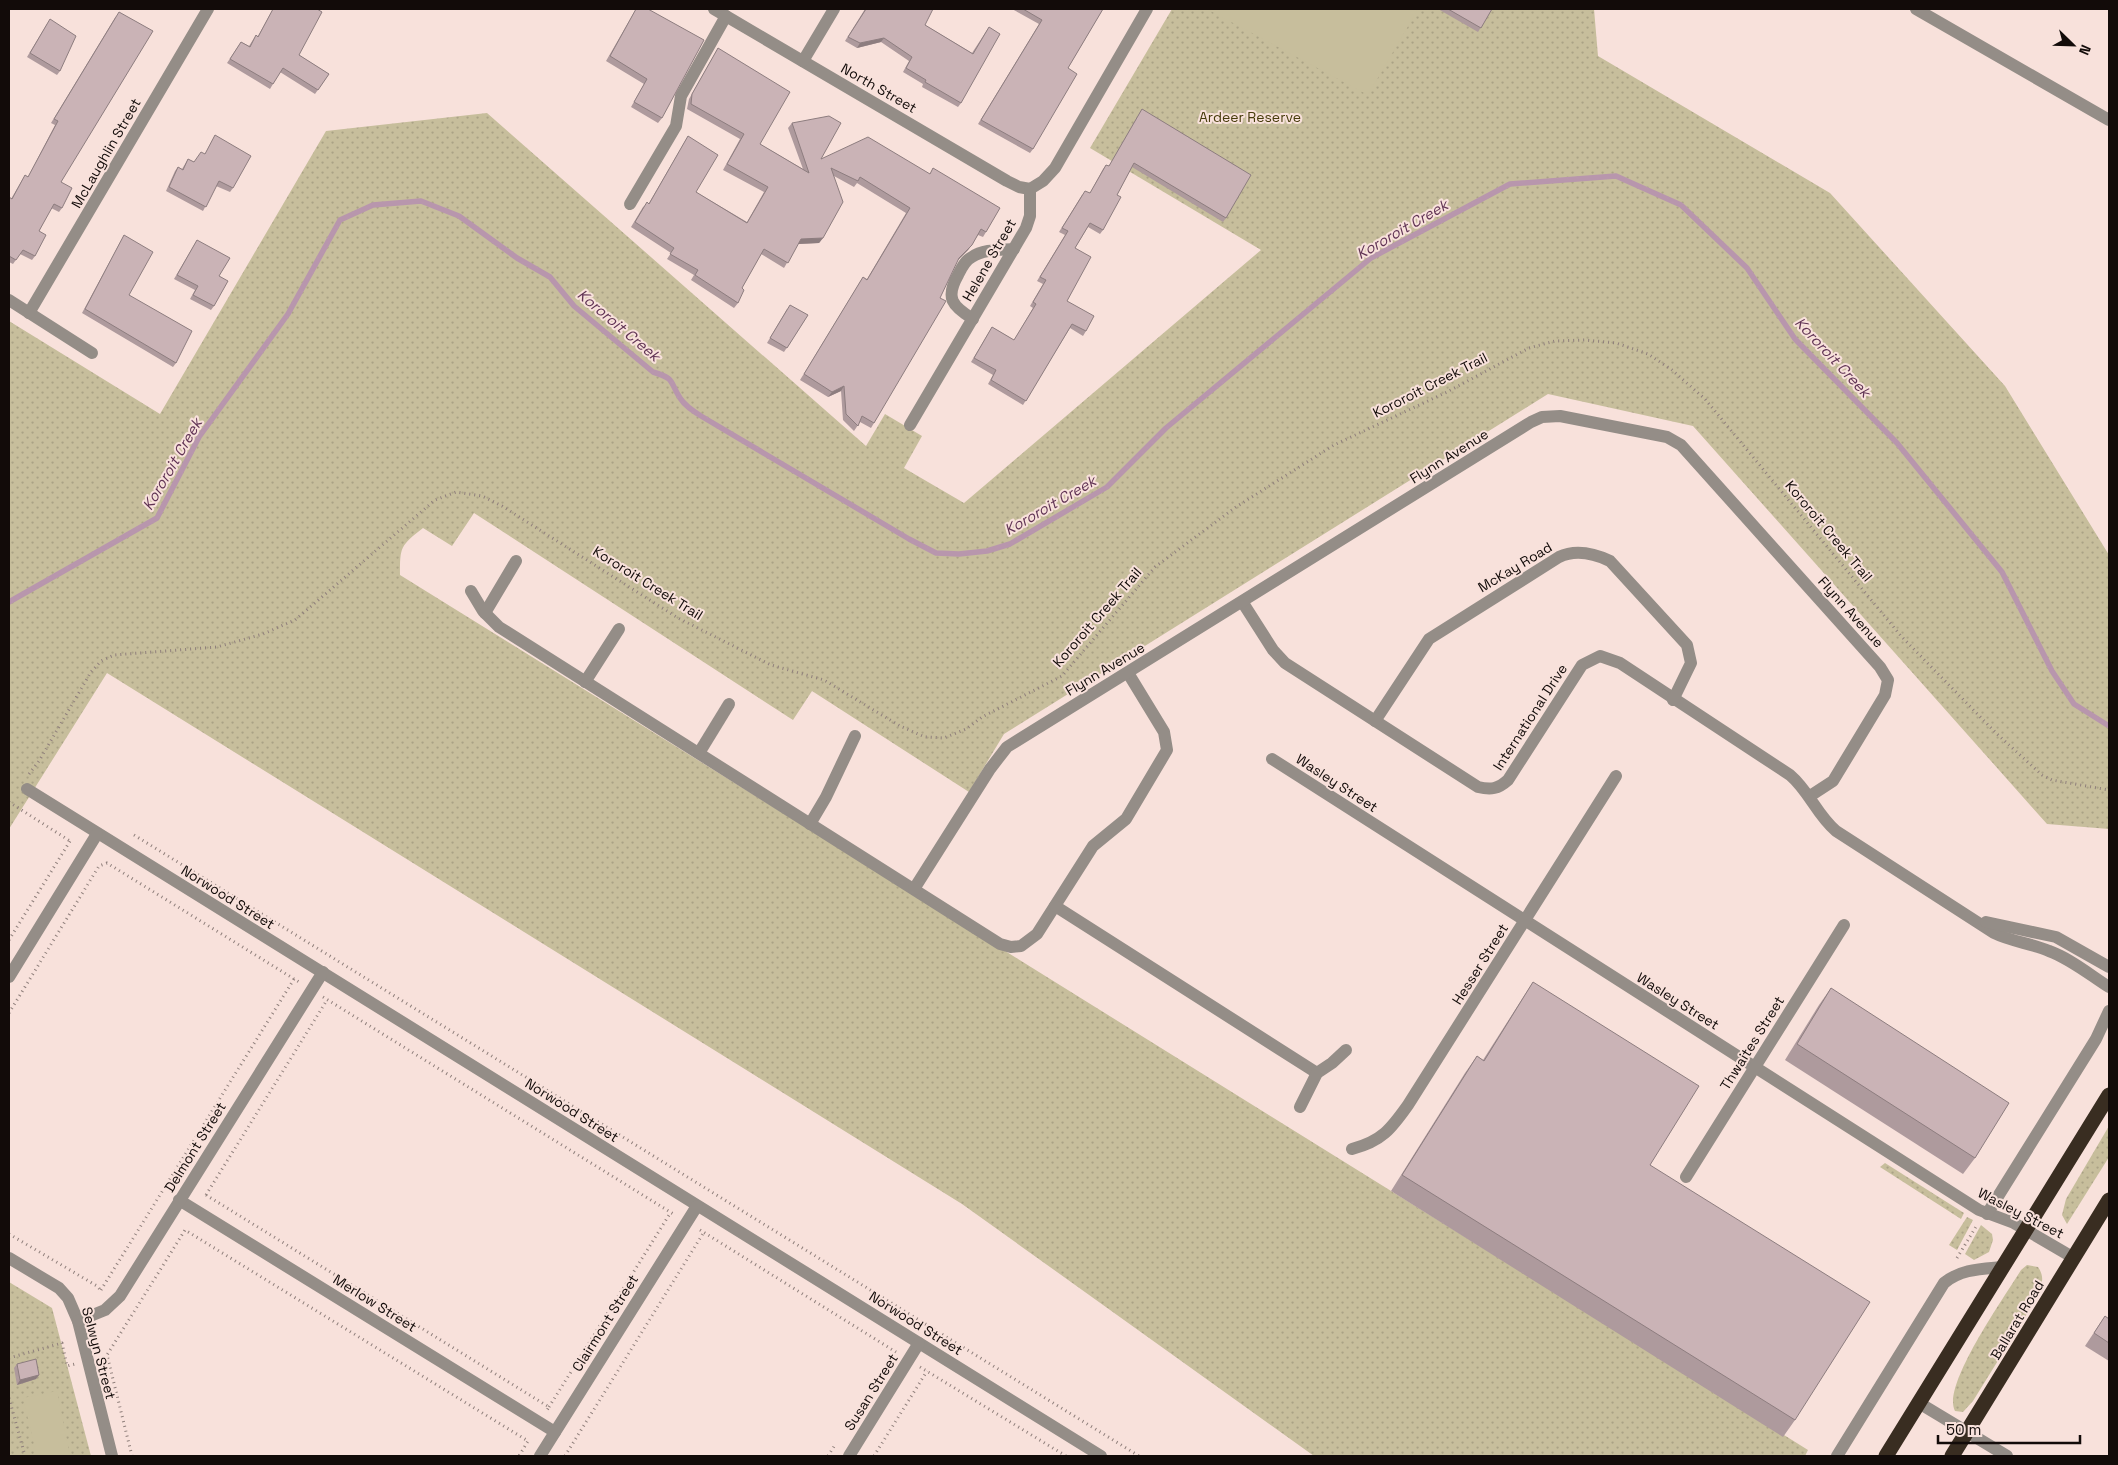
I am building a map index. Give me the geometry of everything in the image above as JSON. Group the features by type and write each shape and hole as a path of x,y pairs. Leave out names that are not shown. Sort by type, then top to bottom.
{"highway":[{"path":"1886,1456 2109,1095"},
{"name":"Ballarat Road","path":"1952,1456 2109,1200"}],"street":[{"name":"McLaughlin Street","path":"29,313 208,9"},
{"name":"North Street","path":"714,9 1019,188 1030,189"},
{"path":"803,60 834,9"},
{"path":"1030,189 1043,181 1055,168 1146,9"},
{"path":"1916,9 1929,12 2109,120"},
{"path":"630,204 676,126 681,96 726,16"},
{"name":"Helene Street","path":"910,425 1014,249 1030,216 1030,189"},
{"path":"972,319 961,312 951,299 950,290 961,270 972,256 986,252 1014,249"},
{"path":"9,300 92,353"},
{"name":"Flynn Avenue","path":"914,889 990,769 1007,747 1542,417 1560,416 1667,437 1681,445 1880,667 1888,680 1885,695 1833,781 1810,796"},
{"name":"McKay Road","path":"1375,721 1429,639 1558,557 1574,552 1601,556 1610,561 1687,645 1691,663 1673,700"},
{"path":"485,613 516,561"},
{"path":"471,592 485,613 499,627 1000,944 1011,947 1021,946 1030,941 1056,906 1093,846 1126,819 1167,750 1164,732 1128,673"},
{"name":"International Drive","path":"1243,603 1278,657 1478,787 1488,789 1498,788 1508,780 1582,665 1600,656 1620,663 1673,700 1790,775 1810,796 1820,815 1836,831 1994,933 2010,941 2048,950 2063,957 2109,987"},
{"path":"585,682 619,629"},
{"path":"698,753 729,704"},
{"path":"810,824 826,797 855,736"},
{"name":"Wasley Street","path":"1272,759 1987,1214 2026,1230 2074,1258"},
{"name":"Hesser Street","path":"1352,1149 1371,1144 1391,1128 1414,1097 1616,776"},
{"name":"Norwood Street","path":"26,784 97,834 1101,1456"},
{"path":"9,977 97,834"},
{"path":"1056,906 1317,1072"},
{"name":"International Drive","path":"1972,918 2000,927 2031,930 2056,937 2109,967"},
{"name":"Thwaites Street","path":"1686,1177 1844,924"},
{"name":"Delmont Street","path":"78,1321 110,1306 120,1296 322,972"},
{"path":"1987,1214 2096,1039 2109,1011"},
{"path":"1300,1107 1317,1072 1332,1063 1346,1050"},
{"name":"Merlow Street","path":"179,1200 555,1432"},
{"name":"Clairmont Street","path":"540,1456 696,1206"},
{"name":"Selwyn Street","path":"9,1258 60,1288 68,1298 78,1321 112,1456"},
{"path":"1837,1456 1944,1283 1953,1276 1966,1271 2002,1267"},
{"name":"Susan Street","path":"849,1456 919,1343"},
{"path":"1919,1403 2007,1456"}],"path":[{"name":"Kororoit Creek Trail","path":"26,784 31,771 91,672 101,661 114,655 217,647 263,634 294,620 435,500 456,492 482,496 502,506 586,557 678,618 762,661 824,680 900,726 925,737 944,738 966,729 982,717 1062,676 1155,567 1236,507 1334,445 1447,392 1529,348 1555,341 1585,340 1616,343 1648,354 1672,370 1705,399 1901,636 1997,734 2042,775 2052,780 2109,790"},
{"path":"31,771 40,776"},
{"path":"9,802 1066,1456"},
{"path":"131,833 1139,1456"},
{"path":"9,940 70,841"},
{"path":"9,1013 99,866 107,863"},
{"path":"101,1290 294,979"},
{"path":"9,1358 62,1343 67,1366 107,1355 327,1000"},
{"path":"549,1406 671,1212"},
{"path":"1944,1283 1978,1222 1987,1214"},
{"path":"185,1230 528,1441 519,1456"},
{"path":"565,1456 704,1232"},
{"path":"9,1234 97,1286 110,1306 127,1323"},
{"path":"107,1355 132,1456"},
{"path":"874,1456 927,1371"},
{"path":"9,1398 25,1456"}],"green space":[{"name":"Ardeer Reserve","path":"1172,9 1594,9 1598,56 1830,193 2005,386 2109,555 2109,829 2047,824 1693,426 1548,394 1004,734 969,792 812,691 793,720 474,513 452,546 423,528 415,534 406,543 401,553 400,575 1808,1450 1805,1456 1314,1456 962,1204 107,673 9,829 9,321 160,414 326,131 487,113 866,446 885,414 922,436 904,468 964,503 1261,250 1090,148"},
{"path":"1207,9 1418,9 1368,95"},
{"path":"2109,1126 2109,1157 2067,1224 2062,1215 2066,1199"},
{"path":"1885,1163 1964,1213 1961,1219 1880,1167"},
{"path":"1967,1217 1973,1220 1957,1250 1949,1245"},
{"path":"1981,1225 1992,1234 1993,1240 1989,1252 1974,1260 1965,1254"},
{"path":"2027,1265 2038,1267 2042,1274 2042,1285 2038,1296 1973,1401 1963,1412 1955,1411 1953,1399 1957,1382 1966,1362 2002,1299 2021,1270"},
{"path":"9,1282 52,1308 91,1456 9,1456"},
{"path":"57,1391 70,1456 37,1456 23,1398"}],"building":[{"path":"273,9 317,9 322,12 299,55 329,74 318,90 283,68 273,84 230,59 241,42 250,47 256,35 258,37"},
{"path":"636,9 648,9 704,40 662,118 634,102 647,79 610,56"},
{"path":"866,9 933,9 925,25 973,54 989,27 1000,34 961,103 925,82 926,80 906,68 912,57 884,38 860,43 848,37"},
{"path":"1023,9 1103,9 1068,68 1077,74 1033,149 981,120 1042,20"},
{"path":"1448,9 1492,9 1481,28"},
{"path":"119,12 153,31 61,182 72,188 62,208 54,204 39,231 46,235 35,256 23,250 16,260 9,256 9,197 12,199 25,175 28,177 58,121 54,119"},
{"path":"50,19 76,36 60,71 30,53"},
{"path":"718,48 790,92 760,144 809,173 792,123 829,116 841,123 821,159 868,137 930,174 933,168 1000,208 986,232 981,229 972,245 959,258 940,298 946,301 874,423 862,416 858,426 846,414 844,386 832,392 804,374 863,277 867,280 910,208 860,177 858,181 831,168 843,202 823,238 801,239 788,263 764,249 742,288 744,290 738,303 695,275 698,270 670,254 674,248 635,222 647,202 649,204 688,136 718,155 696,192 747,223 768,187 727,164 744,134 691,104 692,94"},
{"path":"1142,109 1251,175 1226,218 1134,163 1117,195 1121,197 1103,230 1090,223 1075,248 1091,257 1067,301 1094,316 1086,331 1072,324 1026,401 991,380 996,370 974,358 992,327 1014,340 1036,304 1033,302 1046,280 1040,277 1068,231 1062,228 1085,191 1090,193 1106,165 1109,166"},
{"path":"215,135 251,156 233,188 219,181 206,207 169,187 178,167 183,170 188,159 194,162 201,152 205,154"},
{"path":"124,235 153,252 129,295 192,331 176,363 85,309"},
{"path":"197,240 230,258 219,276 228,281 214,306 193,295 198,286 177,275"},
{"path":"790,305 808,315 787,348 770,338"},
{"path":"1533,982 1699,1086 1650,1165 1870,1302 1795,1420 1402,1175 1477,1056 1484,1061"},
{"path":"1831,988 2009,1103 1975,1158 1797,1044"},
{"path":"2105,1316 2109,1319 2109,1343 2094,1333"},
{"path":"36,1359 39,1375 20,1380 17,1364"}],"waterway":[{"name":"Kororoit Creek","path":"9,602 157,518 199,437 288,314 340,220 373,205 421,201 459,216 517,258 550,277 574,306 653,372 669,379 682,401 695,412 909,539 936,553 959,554 987,551 1010,544 1107,487 1166,428 1371,258 1510,184 1616,176 1681,205 1747,268 1795,339 1897,443 2002,572 2052,671 2074,704 2109,726"}]}
